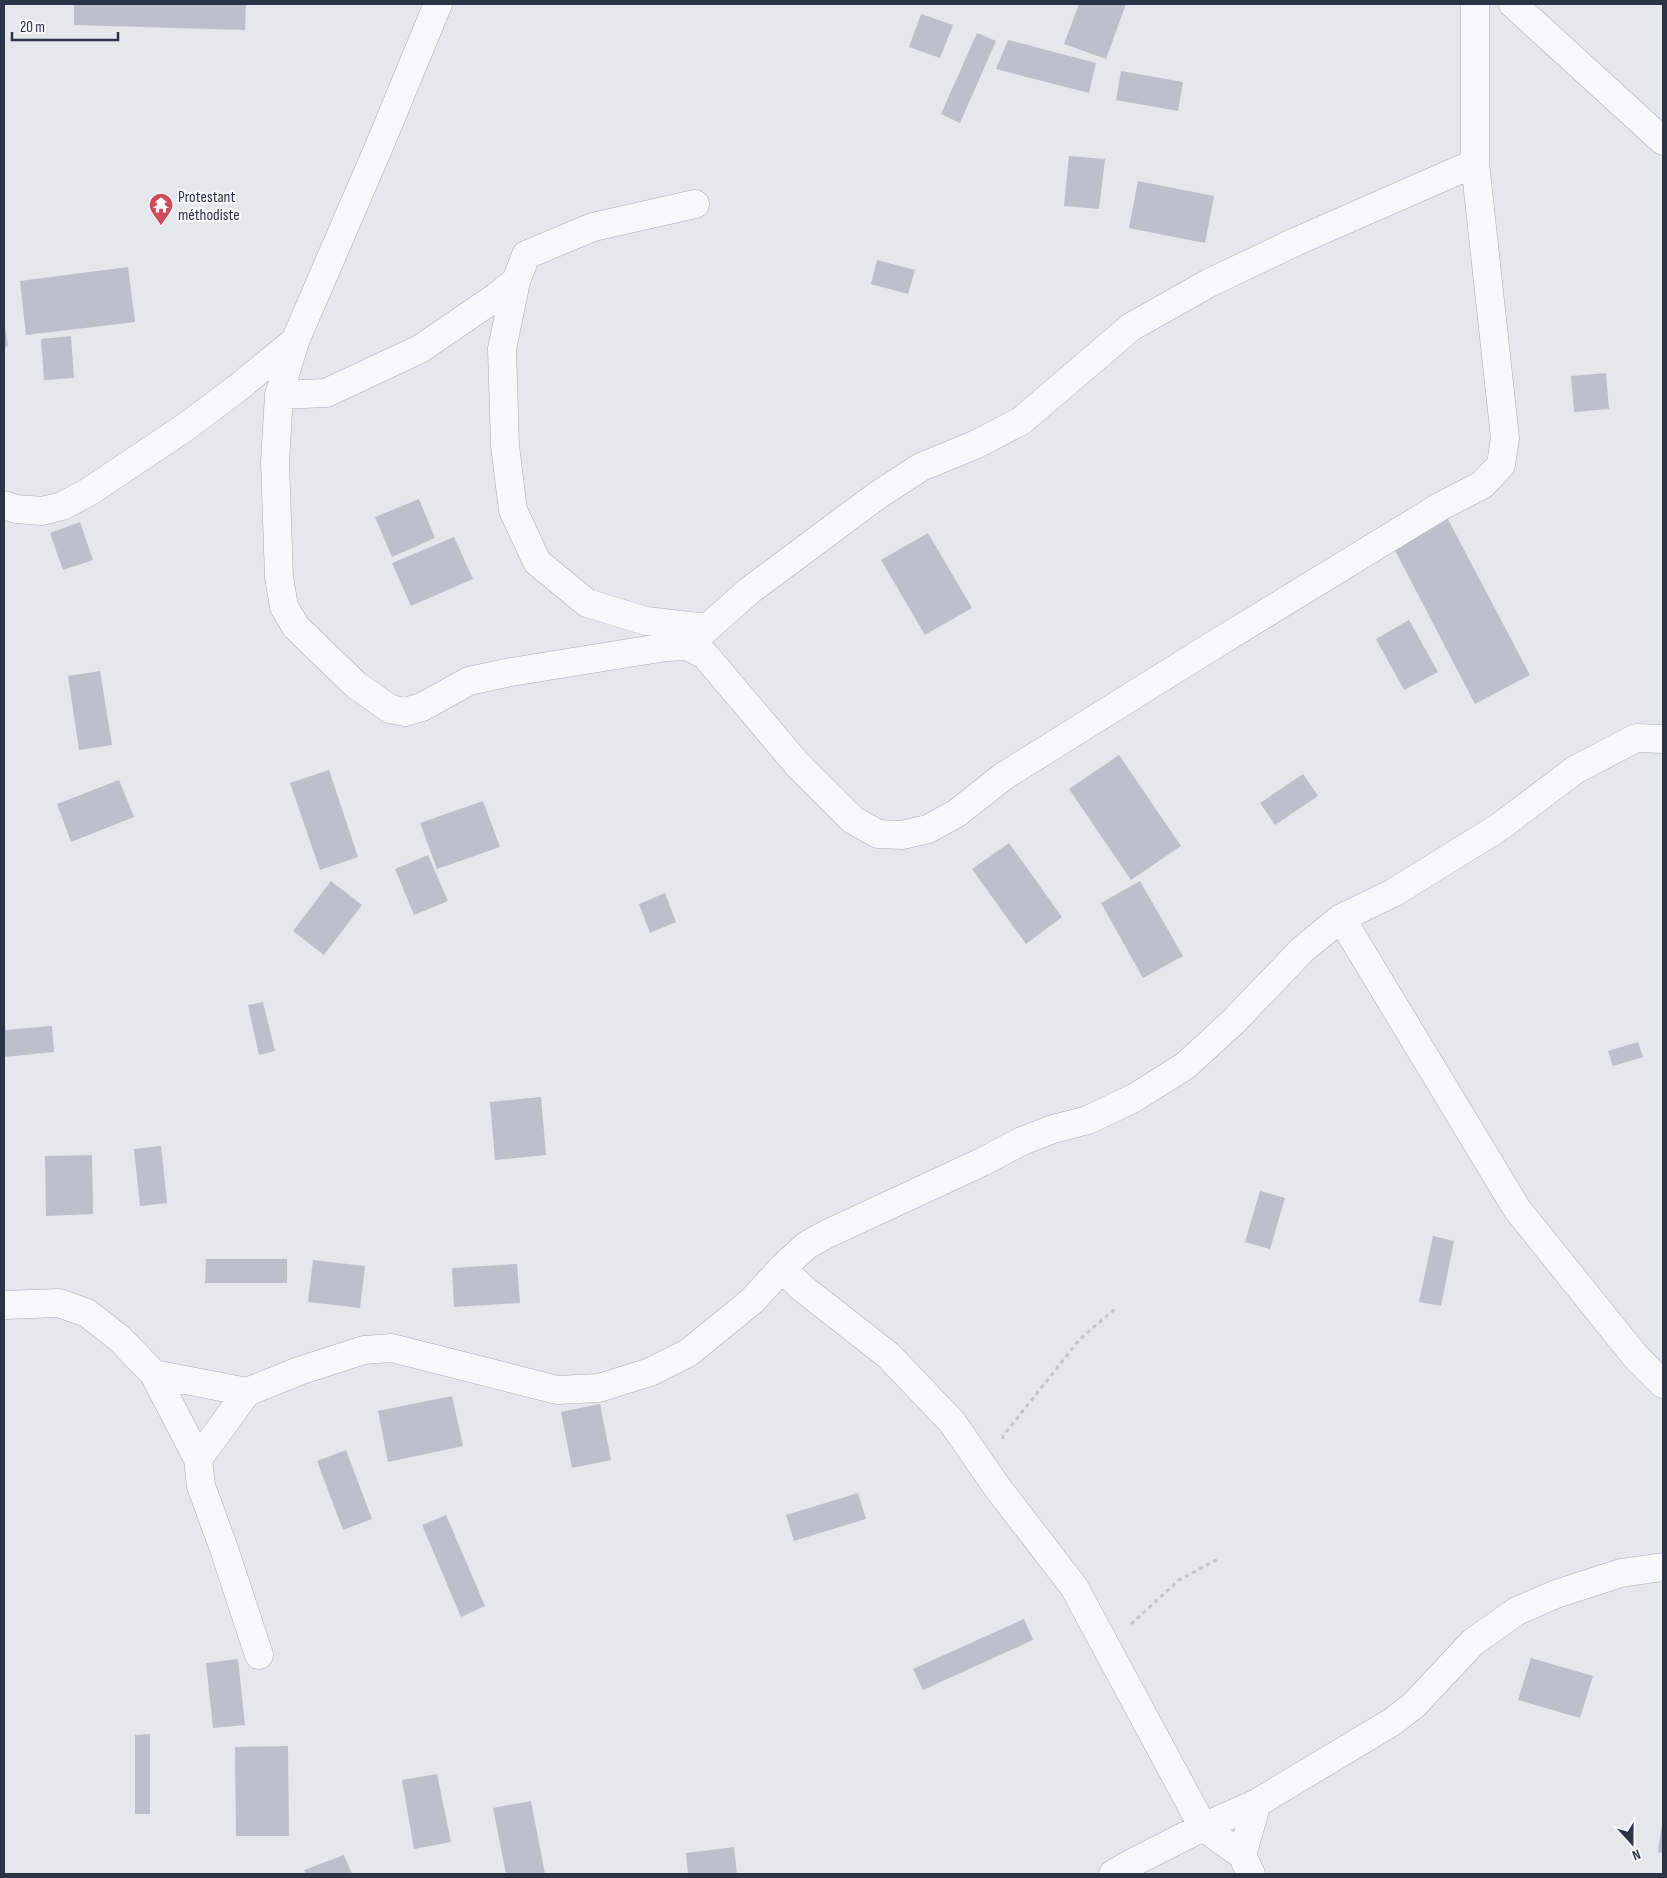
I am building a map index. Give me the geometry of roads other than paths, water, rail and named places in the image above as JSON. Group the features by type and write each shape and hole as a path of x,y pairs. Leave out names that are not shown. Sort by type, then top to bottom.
{"street":[{"path":"438,4 378,150 295,341 279,395 275,462 279,577 284,607 296,627 356,685 390,709 405,712 422,707 469,681 511,672 666,647 686,646 705,655 797,764 853,820 878,834 902,835 928,829 957,813 1004,776 1441,506 1482,485 1501,465 1505,438 1503,404 1475,163 1475,4"},
{"path":"1520,6 1663,141"},
{"path":"686,646 750,590 878,495 922,467 977,444 1021,421 1131,327 1210,283 1295,242 1475,163"},
{"path":"695,204 593,227 526,255 516,281 502,349 505,446 513,510 537,562 587,603 646,621 707,628"},
{"path":"279,395 326,393 420,348 496,297 516,281"},
{"path":"4,505 16,509 42,511 62,506 88,493 187,426 295,341"},
{"path":"198,1459 247,1392 299,1370 364,1350 392,1348 557,1390 599,1388 650,1372 688,1353 752,1301 782,1268 807,1245 1022,1141 1053,1129 1088,1120 1134,1098 1185,1066 1232,1022 1302,950 1341,918 1393,893 1498,828 1575,770 1636,738 1663,739"},
{"path":"1341,918 1517,1210 1636,1358 1663,1384"},
{"path":"782,1268 801,1287 888,1355 952,1422 998,1487 1074,1587 1203,1827 1247,1864"},
{"path":"4,1305 59,1303 87,1313 119,1338 154,1374 198,1459 201,1486 259,1655"},
{"path":"154,1374 247,1392"},
{"path":"1113,1874 1203,1827 1257,1803 1392,1722 1414,1705 1473,1642 1516,1612 1556,1594 1621,1573 1663,1567"},
{"path":"1247,1864 1257,1803"}],"place":[{"name":"Protestant méthodiste","path":"161,226"}]}
